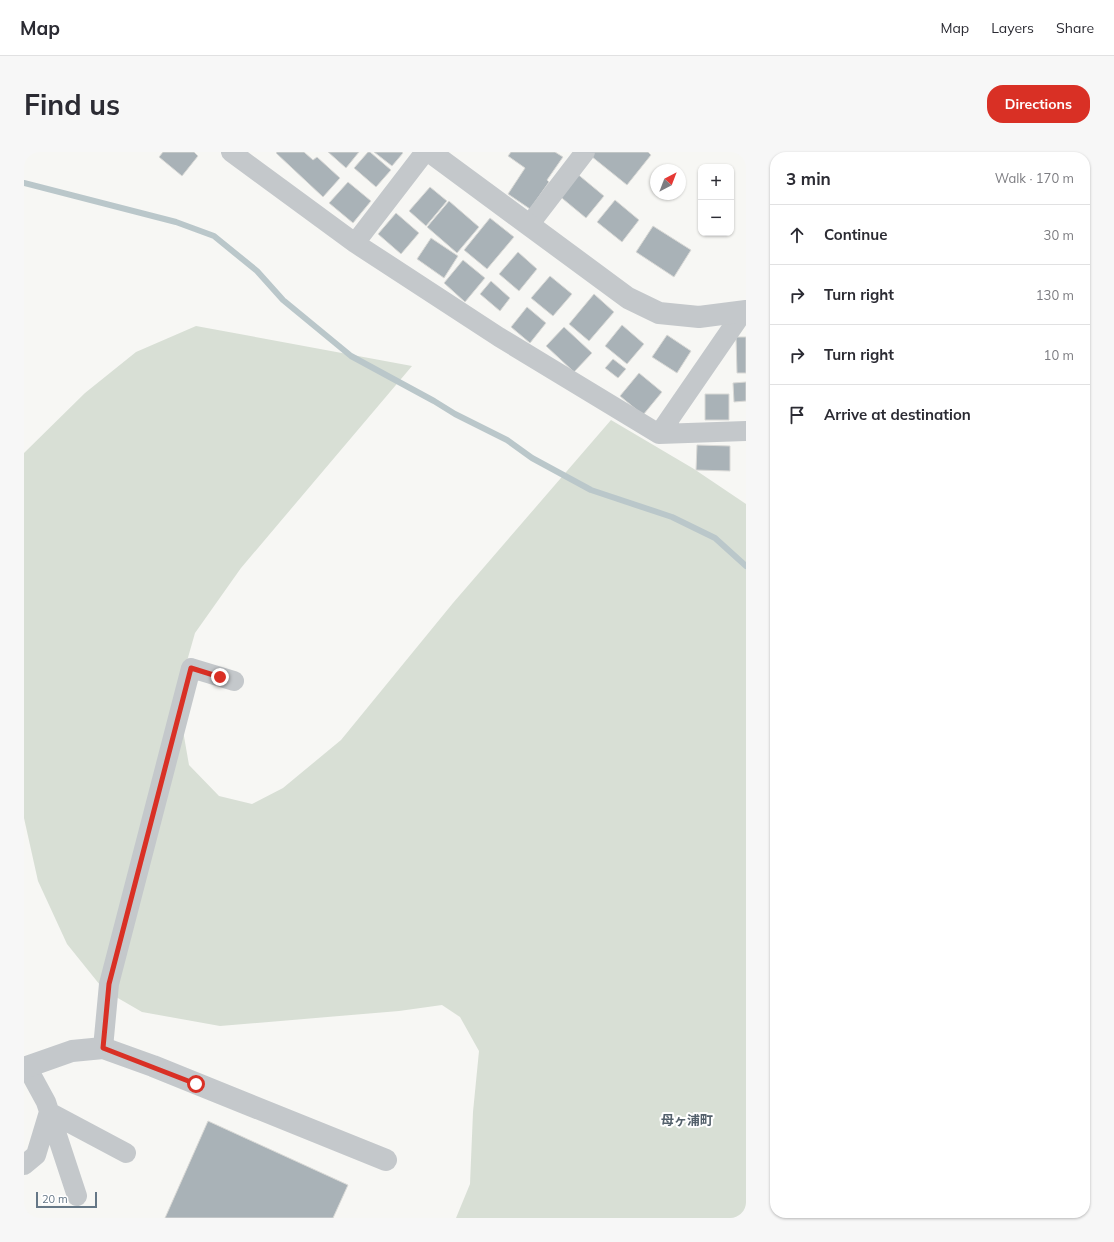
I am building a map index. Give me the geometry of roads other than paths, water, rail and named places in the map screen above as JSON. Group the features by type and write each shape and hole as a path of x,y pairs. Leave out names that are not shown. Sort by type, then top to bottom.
{"street":[{"path":"231,152 355,243 499,337 658,434 746,431"},
{"path":"355,243 425,152"},
{"path":"430,152 628,298 659,312 699,317 745,311"},
{"path":"529,225 585,152"},
{"path":"658,434 745,311"},
{"path":"103,1048 109,984 191,668 234,682"},
{"path":"77,1196 46,1102 26,1068 72,1051 103,1048 160,1069 386,1160"},
{"path":"49,1112 126,1153"},
{"path":"24,1165 36,1155 49,1112"}],"waterway":[{"path":"24,183 176,222 214,236 257,271 283,300 351,356 455,414 507,440 532,458 591,490 672,517 715,538 746,566"}],"district":[{"name":"母ヶ浦町","path":"687,1120"}]}
